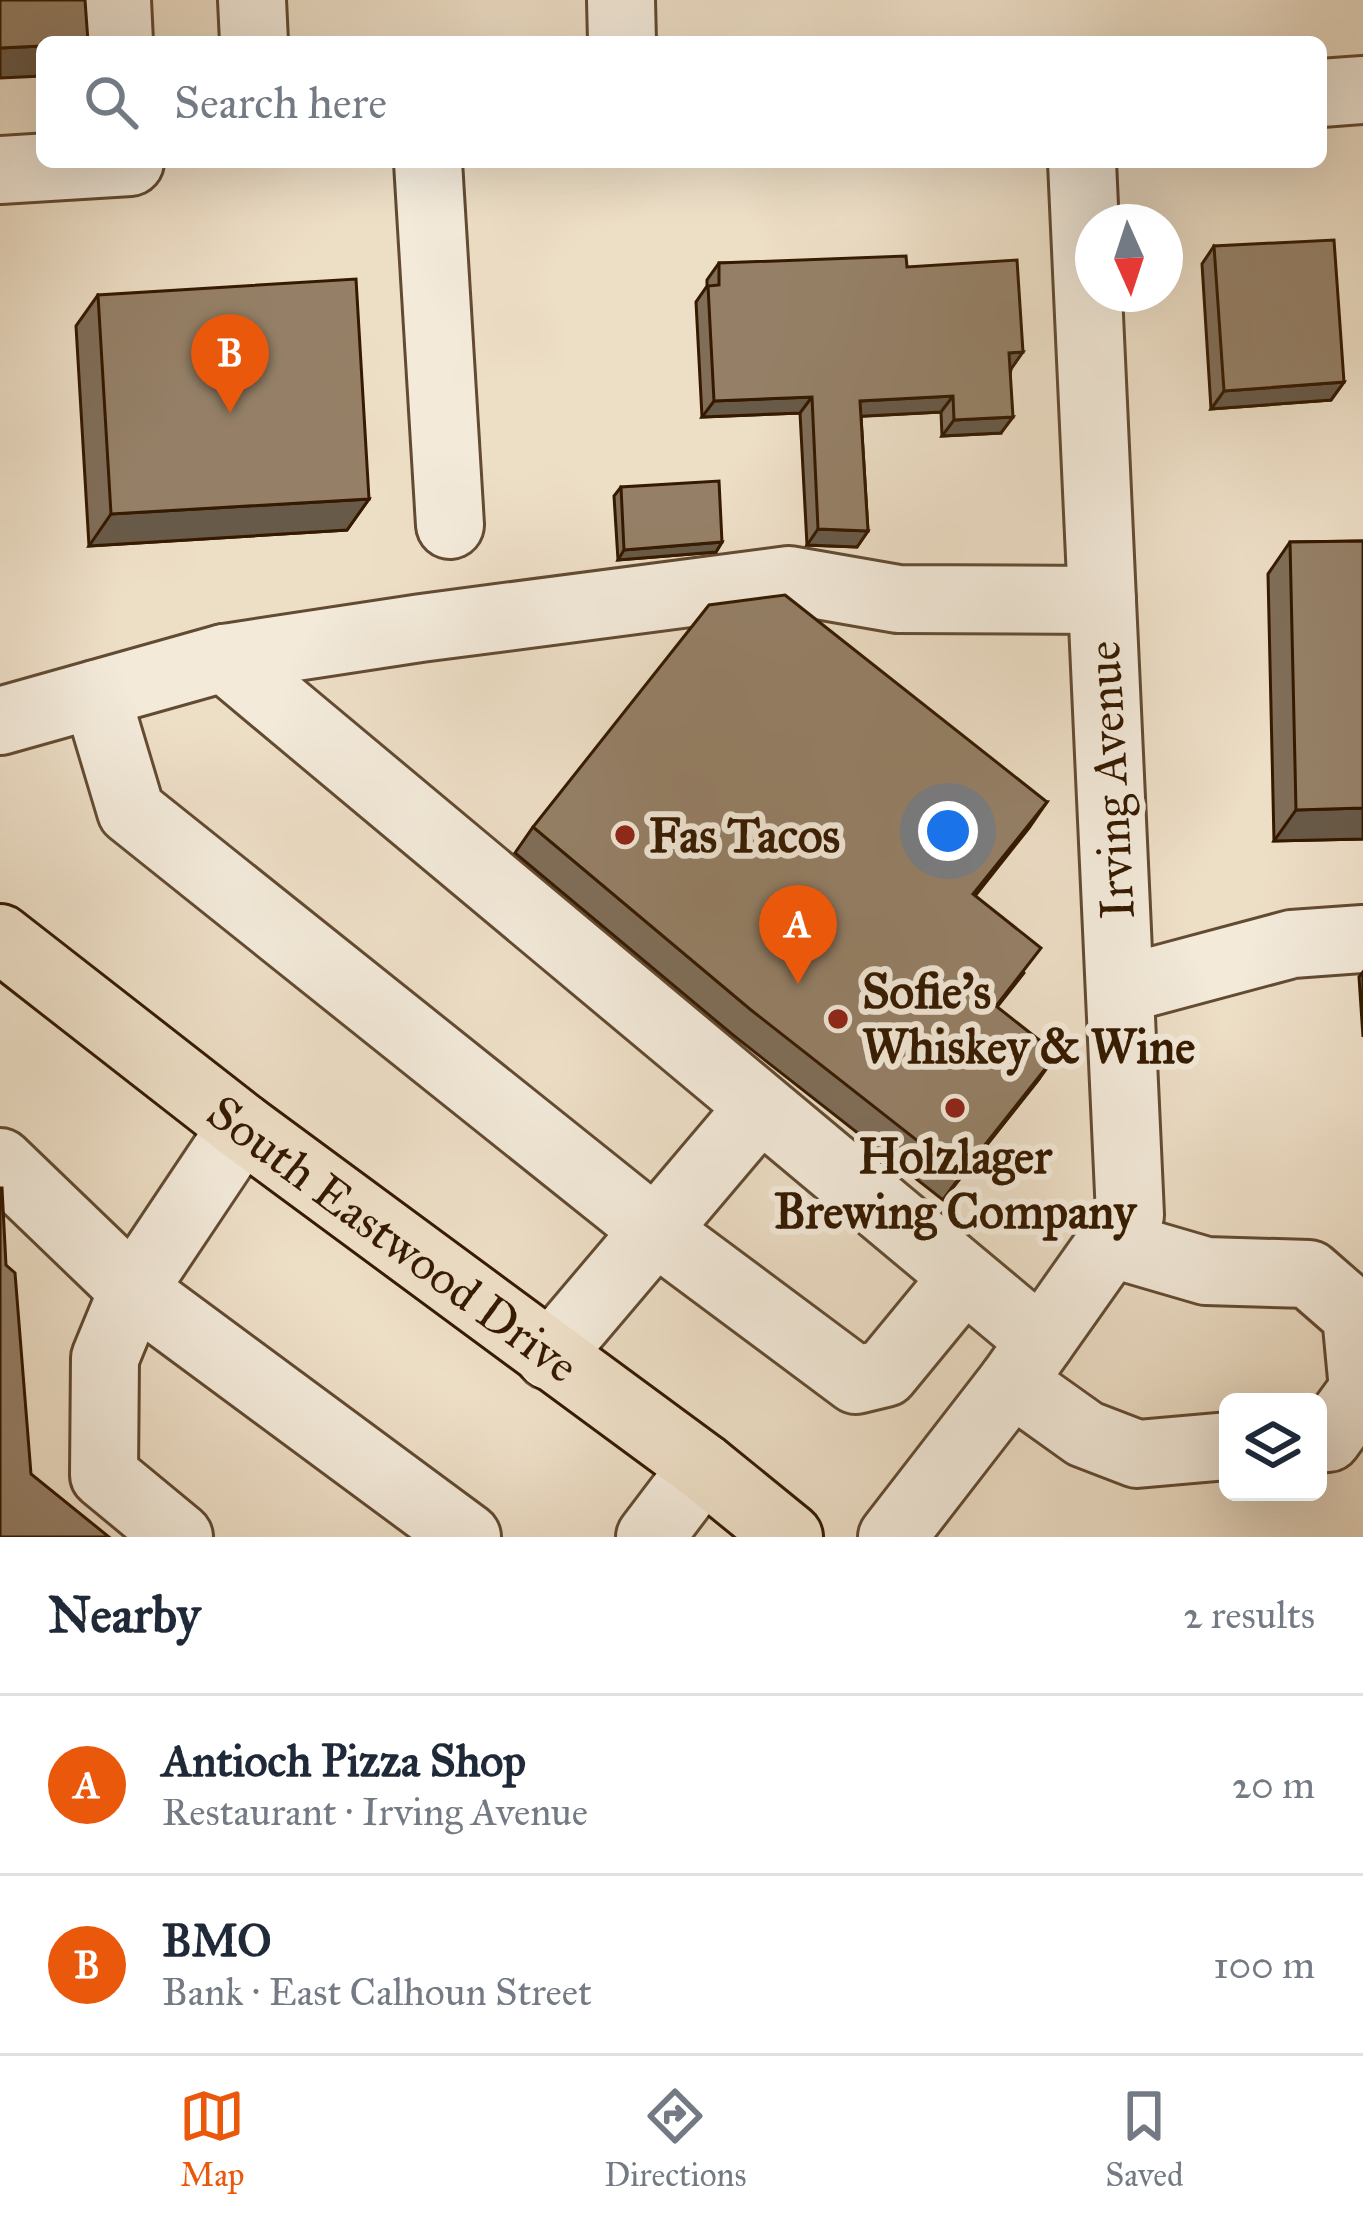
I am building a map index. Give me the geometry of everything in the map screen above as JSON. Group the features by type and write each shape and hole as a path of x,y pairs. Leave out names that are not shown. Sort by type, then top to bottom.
{"main road":[{"name":"South Eastwood Drive","path":"0,938 242,1127 703,1467 789,1537"}],"street":[{"path":"117,0 118,36"},
{"path":"251,0 254,36"},
{"path":"621,0 622,36"},
{"path":"1327,93 1363,90"},
{"path":"0,170 36,168"},
{"path":"428,168 450,525"},
{"name":"Irving Avenue","path":"892,1537 1026,1362 1130,1215 1082,168"},
{"path":"0,721 224,658 789,580 898,599 1102,600"},
{"path":"224,658 964,1276 1085,1434 1137,1454 1219,1447"},
{"path":"96,694 130,811 656,1231 856,1380 885,1373 964,1276"},
{"path":"1120,990 1292,944 1363,939"},
{"path":"549,1356 760,1107"},
{"path":"179,1537 104,1475 105,1358 133,1290 242,1127"},
{"path":"0,1162 133,1290 467,1537"},
{"path":"1110,1243 1206,1270 1309,1274 1356,1315 1363,1389 1327,1438"},
{"path":"650,1537 703,1467"}],"building":[{"path":"0,0 85,0 88,36 36,36 36,46 0,48"},
{"path":"1334,240 1344,382 1224,391 1214,246"},
{"path":"906,256 907,267 1017,260 1023,352 1009,353 1013,417 954,420 953,396 860,401 868,531 818,529 812,397 714,401 708,286 719,285 719,263"},
{"path":"356,279 369,499 111,514 98,295"},
{"path":"719,481 722,542 624,550 621,487"},
{"path":"1363,541 1363,808 1296,810 1290,542"},
{"path":"785,595 1047,802 973,894 1041,948 996,1006 1057,1054 961,1175 751,1010 533,827 709,605"},
{"path":"0,1188 6,1265 15,1273 31,1474 109,1537 0,1537"}],"place":[{"name":"BMO","path":"230,413"},
{"name":"Fas Tacos","path":"625,835"},
{"name":"Antioch Pizza Shop","path":"798,984"},
{"name":"Sofie's Whiskey & Wine","path":"838,1019"},
{"name":"Holzlager Brewing Company","path":"955,1108"}]}
